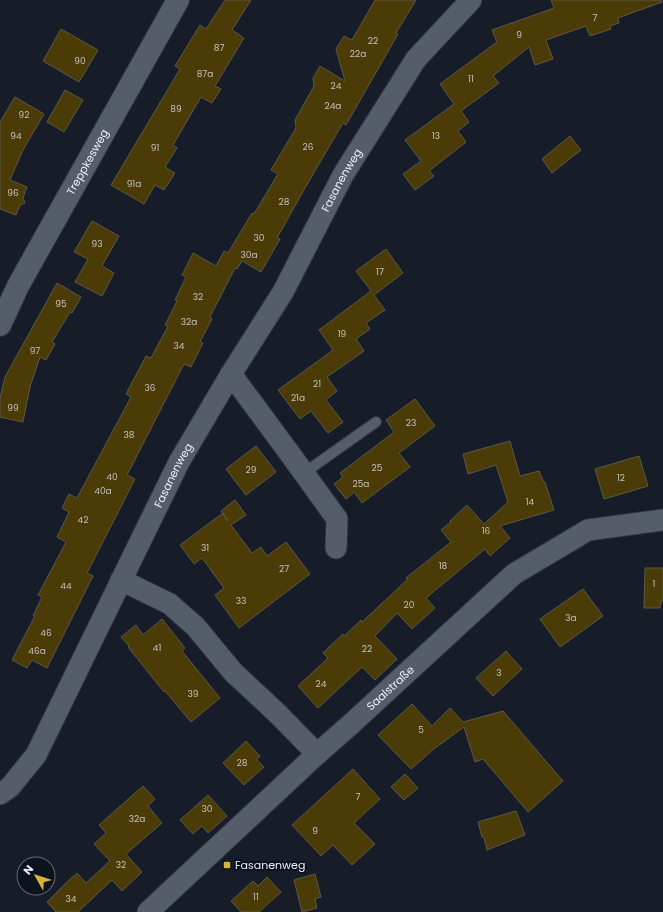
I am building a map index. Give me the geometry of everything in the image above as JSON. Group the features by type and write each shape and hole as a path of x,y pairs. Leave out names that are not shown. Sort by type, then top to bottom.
{"street":[{"name":"Treppkesweg","path":"0,325 18,286 178,0"},
{"name":"Fasanenweg","path":"0,794 10,787 36,755 179,462 231,374 283,292 343,175 396,88 416,59 471,0"},
{"path":"231,374 337,519 336,548"},
{"name":"Saalstraße","path":"148,912 317,754 514,574 588,530 663,520"},
{"path":"121,580 170,604 195,626 233,672 279,715 317,754"}],"lane":[{"path":"304,473 376,422"}],"building":[{"path":"225,0 251,0 232,30 244,38 215,86 221,89 212,103 201,97 173,145 177,148 165,167 175,173 164,190 155,185 144,204 111,185 180,69 175,66 200,25 206,29"},
{"path":"375,0 416,0 396,33 398,34 346,125 343,123 305,188 277,238 280,239 261,272 242,261 237,269 235,268 210,317 212,319 200,342 203,343 191,367 184,364 127,475 135,479 87,573 93,576 47,668 32,660 27,668 12,660 35,616 33,616 42,597 38,595 66,542 57,537 69,512 62,508 69,494 77,498 131,397 126,394 146,356 151,358 168,326 165,325 177,301 175,300 186,277 182,275 193,253 216,266 224,251 228,253 278,174 271,170 296,128 295,120 314,86 313,78 320,66 345,81 336,49 344,36 352,40"},
{"path":"551,0 661,0 662,2 618,18 619,23 610,26 611,29 590,36 586,26 546,40 553,59 535,65 529,47 493,76 499,83 461,111 469,122 458,131 466,142 429,171 434,176 415,190 403,174 421,161 405,140 454,104 440,84 497,42 492,30 554,8"},
{"path":"61,29 98,50 79,82 43,61"},
{"path":"65,90 83,100 64,132 47,122"},
{"path":"15,97 44,114 23,150 10,180 27,187 23,198 25,203 20,205 16,215 0,209 0,122"},
{"path":"570,136 581,150 552,173 542,159"},
{"path":"92,221 119,236 102,266 114,273 102,296 75,282 88,259 74,252"},
{"path":"386,249 403,273 374,295 385,310 366,323 370,329 356,339 364,351 327,377 337,391 326,400 343,422 328,433 311,411 300,419 278,390 333,350 319,330 371,291 356,271"},
{"path":"57,283 81,297 52,342 55,344 46,360 40,357 30,387 23,422 0,417 0,398 5,377"},
{"path":"415,399 435,426 399,453 410,467 362,503 354,492 346,499 334,484 343,477 340,473 394,432 386,420"},
{"path":"510,441 520,476 539,471 545,482 554,510 500,526 510,538 490,556 485,549 426,598 435,608 412,629 397,613 375,636 397,659 375,680 362,667 318,708 298,686 328,658 323,653 343,634 344,636 361,620 362,622 408,579 406,578 451,542 441,530 467,505 484,524 508,502 496,465 468,474 463,454"},
{"path":"256,446 276,472 246,495 226,469"},
{"path":"639,456 648,486 604,499 595,469"},
{"path":"235,500 246,515 231,525 252,553 261,547 267,556 286,542 310,574 239,628 215,595 224,588 202,558 194,564 180,545 223,513 221,511"},
{"path":"645,568 663,568 663,601 661,601 660,608 644,608"},
{"path":"583,589 603,616 560,647 540,619"},
{"path":"162,619 185,648 182,651 220,698 191,722 165,691 164,692 121,637 136,625 143,635"},
{"path":"506,651 522,669 493,696 476,678"},
{"path":"412,704 432,726 450,708 463,722 503,711 563,781 528,812 483,759 475,762 464,727 434,749 411,769 378,735"},
{"path":"246,741 260,756 257,760 264,767 244,785 223,763"},
{"path":"353,769 380,799 354,823 375,844 352,865 333,845 321,856 292,825"},
{"path":"405,774 418,788 404,800 391,787"},
{"path":"143,786 155,799 148,806 162,823 126,854 142,872 122,891 112,880 78,912 56,912 47,902 53,896 56,896 56,893 68,881 77,873 86,883 110,861 94,844 106,833 99,825"},
{"path":"208,795 227,816 208,833 202,826 193,834 180,820"},
{"path":"516,811 525,835 487,850 478,822"},
{"path":"315,874 321,897 315,899 317,908 302,912 294,880"},
{"path":"267,877 281,892 259,912 241,912 231,901 253,881 258,886"}],"place":[{"name":"Fasanenweg","path":"227,865"}]}
